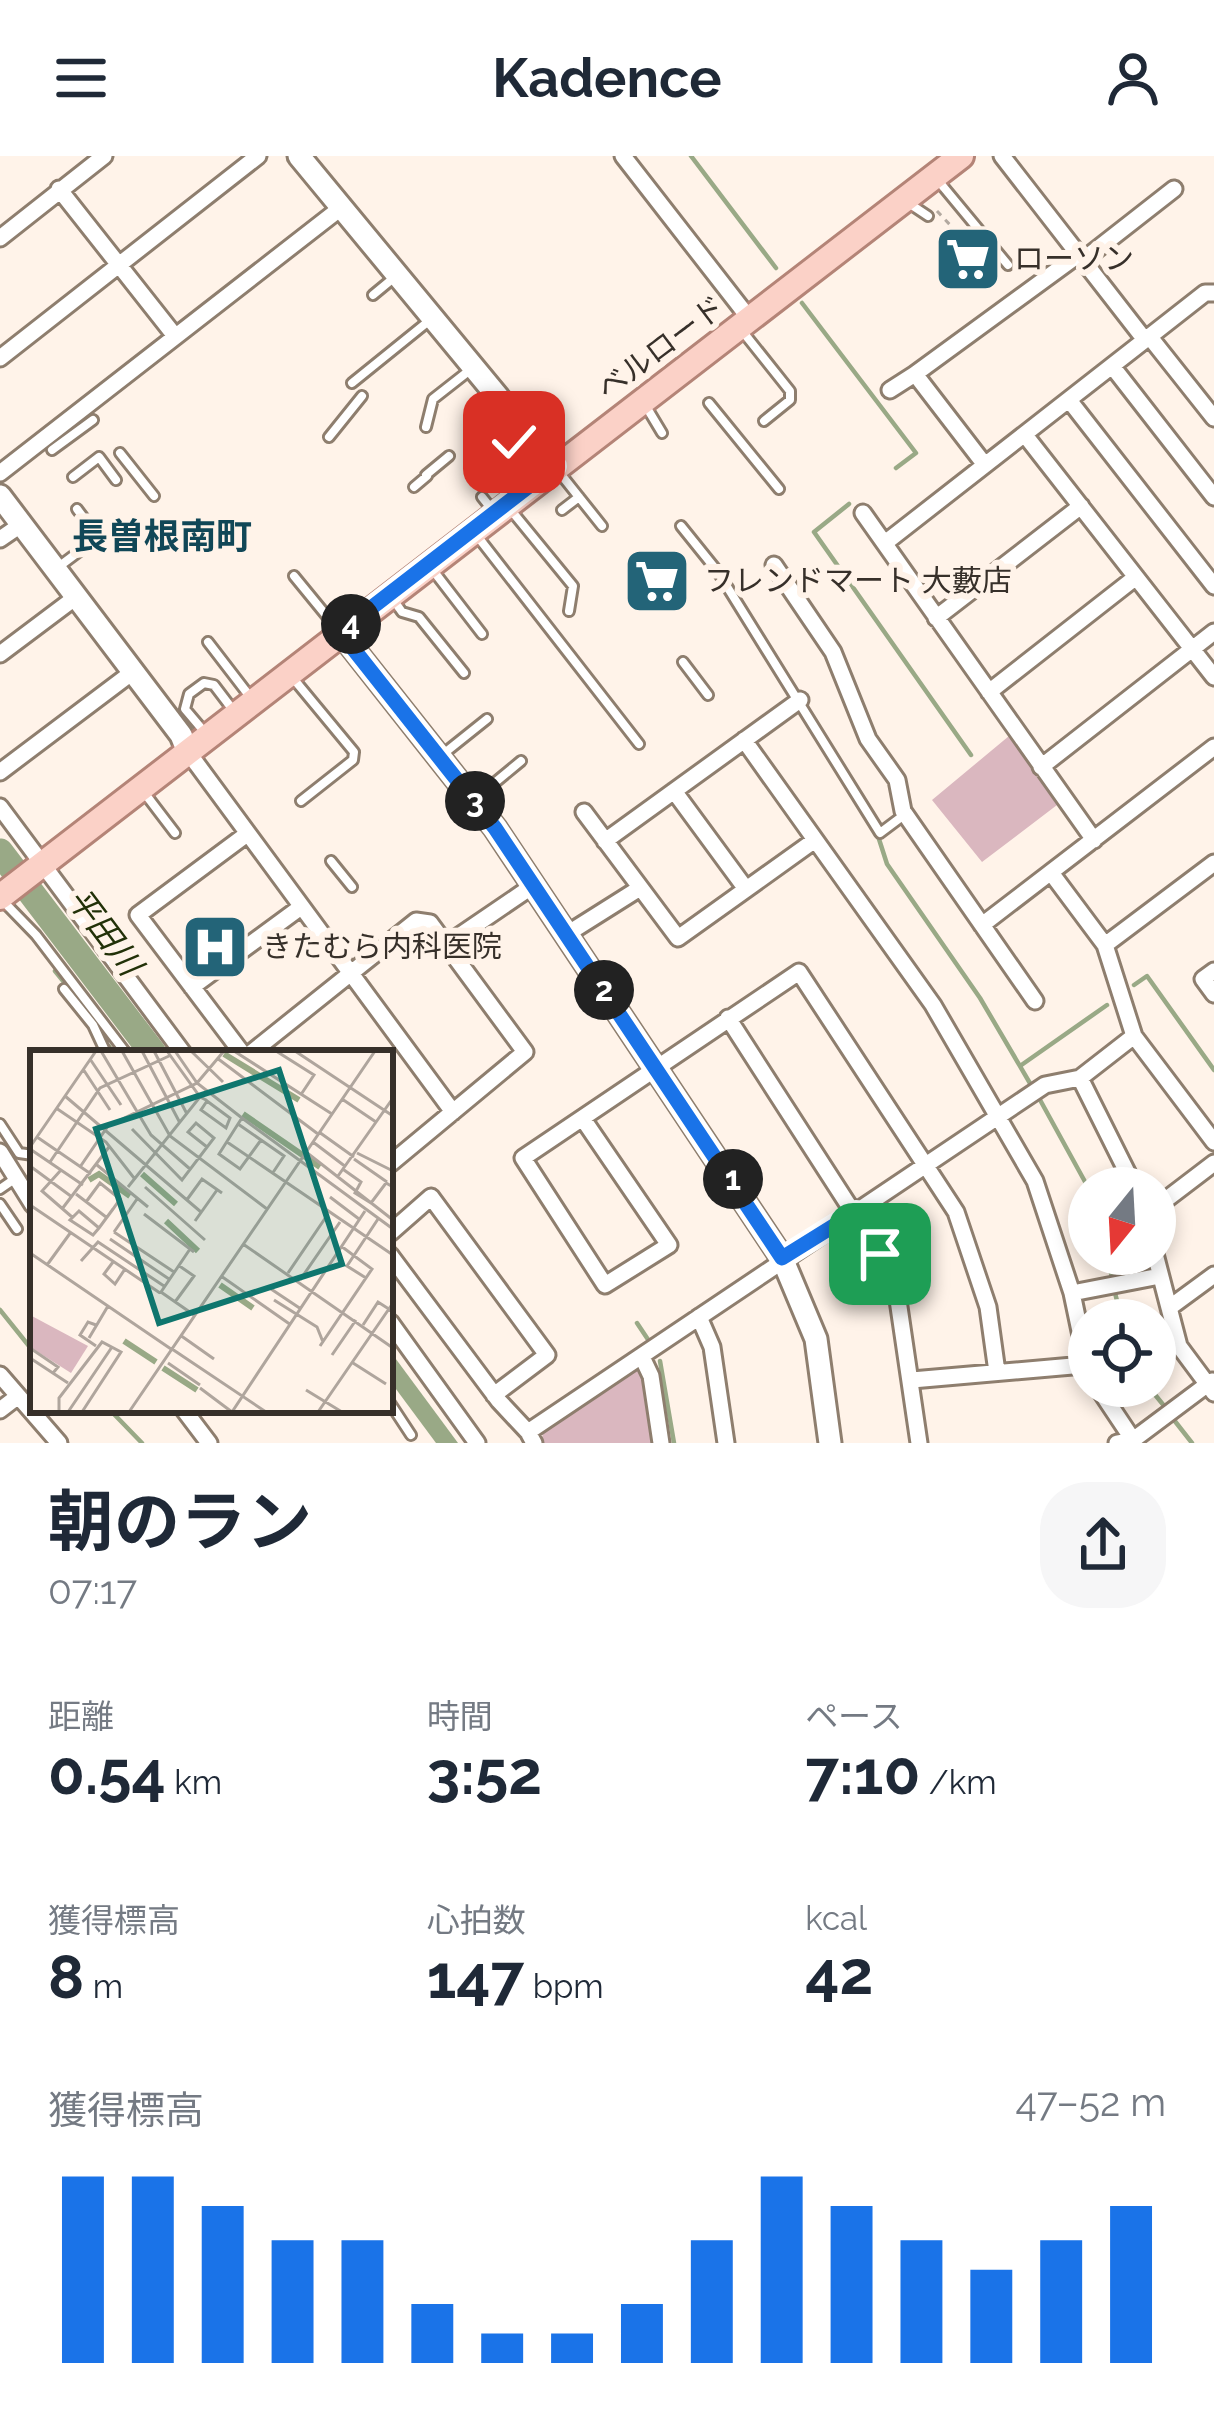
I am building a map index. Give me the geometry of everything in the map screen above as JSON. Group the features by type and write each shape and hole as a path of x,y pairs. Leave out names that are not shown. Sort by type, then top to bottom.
{"main road":[{"name":"ベルロード","path":"2,896 225,728 500,502 642,400 688,375 743,322 921,207 935,176 961,156"}],"street":[{"path":"0,238 104,156"},
{"path":"0,358 258,156"},
{"path":"299,156 473,367 520,438 555,466"},
{"path":"623,156 743,322"},
{"path":"1002,156 1214,418"},
{"path":"59,189 175,336"},
{"path":"890,390 976,324 1080,258 1174,189"},
{"path":"0,473 342,207"},
{"path":"884,543 1205,293 1214,293"},
{"path":"1112,366 1214,497"},
{"path":"915,374 985,464"},
{"path":"1069,400 1214,586"},
{"path":"1025,435 1214,677"},
{"path":"0,496 134,671 225,728 219,806 303,905 395,1048 453,1112"},
{"path":"936,618 1081,506"},
{"path":"863,513 1094,840"},
{"path":"0,539 22,524"},
{"path":"773,565 833,652 868,739 897,780 905,814 1035,1001"},
{"path":"988,692 1136,578"},
{"path":"0,654 76,597"},
{"path":"340,632 474,800 782,1258 816,1339 830,1443"},
{"path":"1041,767 1214,632"},
{"path":"0,772 134,671"},
{"path":"605,841 800,700"},
{"path":"744,740 932,1005 999,1115 1035,1181 1073,1299"},
{"path":"982,925 1214,747"},
{"path":"674,791 746,889"},
{"path":"0,807 180,1050"},
{"path":"584,812 678,938 815,839"},
{"path":"240,1050 138,915 247,834"},
{"path":"1106,945 1214,863"},
{"path":"1052,874 1106,945 1134,1036 1214,1142"},
{"path":"446,945 534,885"},
{"path":"567,934 640,888"},
{"path":"192,987 303,905"},
{"path":"255,1050 416,921 430,923 525,1052 393,1162"},
{"path":"1214,971 1203,979 1214,994"},
{"path":"583,1119 669,1245 605,1286 524,1158 799,972 956,1212 979,1276 997,1372"},
{"path":"728,1018 856,1212 898,1300 920,1443"},
{"path":"393,1259 531,1437 782,1258 1045,1085 1080,1078 1134,1036"},
{"path":"1080,1078 1125,1167"},
{"path":"0,1152 30,1200"},
{"path":"1176,1192 1214,1163"},
{"path":"393,1230 431,1197 548,1355 494,1395"},
{"path":"1176,1303 1214,1275"},
{"path":"1072,1293 1160,1276 1166,1299"},
{"path":"699,1317 712,1347 726,1443"},
{"path":"393,1326 477,1443"},
{"path":"1109,1407 1128,1442 1212,1386 1179,1346 1176,1335"},
{"path":"642,1357 651,1376 661,1443"},
{"path":"912,1380 1068,1370"},
{"path":"0,1375 30,1411"},
{"path":"0,1410 17,1397"},
{"path":"32,1413 59,1443"},
{"path":"186,1413 209,1443"}],"lane":[{"path":"935,176 1008,265"},
{"path":"373,295 398,275"},
{"path":"352,383 433,318"},
{"path":"743,322 790,391 790,400 764,421"},
{"path":"426,428 433,399 473,367"},
{"path":"329,436 348,406 362,396"},
{"path":"642,400 662,433"},
{"path":"709,403 779,489"},
{"path":"52,451 93,420"},
{"path":"120,453 154,496"},
{"path":"414,487 449,456"},
{"path":"73,477 99,457 116,480"},
{"path":"494,465 500,502 573,586 569,611"},
{"path":"555,466 602,526"},
{"path":"562,510 579,497"},
{"path":"77,509 98,538"},
{"path":"681,526 718,572 880,833 905,814"},
{"path":"468,527 639,744"},
{"path":"56,570 109,530"},
{"path":"436,551 482,634"},
{"path":"294,576 340,632"},
{"path":"389,594 403,612 419,617 464,673"},
{"path":"208,642 225,728"},
{"path":"682,662 708,695"},
{"path":"289,673 354,752 353,760 301,801"},
{"path":"204,682 214,685 225,728 185,709 189,694 204,682"},
{"path":"441,756 487,719"},
{"path":"339,734 349,726"},
{"path":"474,800 521,761"},
{"path":"141,788 175,833"},
{"path":"331,861 352,887"},
{"path":"2,896 124,1050"},
{"path":"64,989 93,1025 105,1050"},
{"path":"0,1124 19,1154 30,1155"},
{"path":"0,1189 16,1178"},
{"path":"0,1204 17,1228"},
{"path":"393,1407 410,1435"}],"path":[{"path":"921,207 934,213 940,208 966,242"}],"shaded area":[{"path":"1009,736 1057,805 982,862 932,800"},
{"path":"393,1355 458,1443 436,1443 393,1385"},
{"path":"634,1369 643,1372 654,1443 542,1443 543,1431"}],"waterway":[{"path":"691,156 776,268"},
{"path":"802,303 916,453 896,468"},
{"path":"849,504 814,532 971,755"},
{"path":"878,836 887,864 980,998 1031,1085"},
{"name":"平田川","path":"0,852 151,1050"},
{"path":"55,971 68,987"},
{"path":"1134,985 1147,976 1214,1070"},
{"path":"1020,1066 1107,1005"},
{"path":"109,1046 111,1050"},
{"path":"1039,1098 1077,1167"},
{"path":"1115,1293 1117,1299"},
{"path":"0,1310 30,1347"},
{"path":"637,1323 649,1341"},
{"path":"660,1361 674,1443"},
{"path":"113,1413 142,1443"},
{"path":"1174,1420 1192,1443"}],"place":[{"name":"ローソン","path":"968,259"},
{"name":"フレンドマート 大藪店","path":"657,581"},
{"name":"きたむら内科医院","path":"215,947"}],"district":[{"name":"長曽根南町","path":"162,536"}],"route":[{"path":"514,442 527,433 555,466 340,632 495,828 735,1181 782,1258 856,1212 880,1254"}]}
